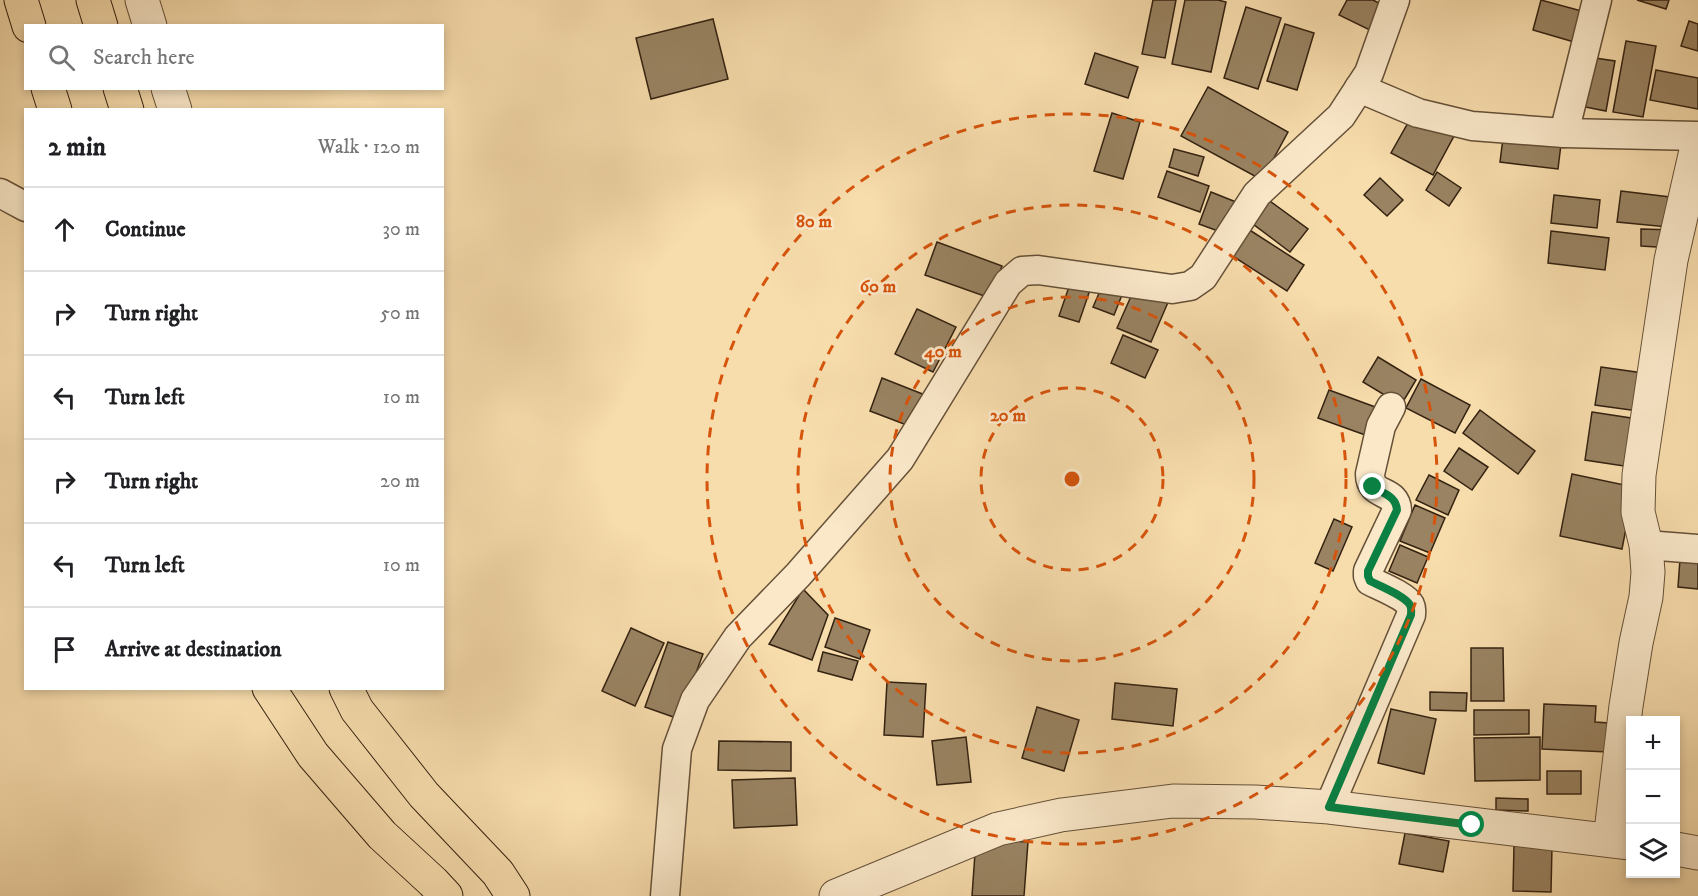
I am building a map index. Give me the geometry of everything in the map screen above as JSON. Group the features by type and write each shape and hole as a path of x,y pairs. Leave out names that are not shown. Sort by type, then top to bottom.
{"main road":[{"path":"21,0 28,24"},
{"path":"93,0 100,24"},
{"path":"49,90 54,108"},
{"path":"121,90 126,108"},
{"path":"270,690 313,755 382,835 446,896"},
{"path":"347,690 357,710 424,795 498,873 513,896"}],"street":[{"path":"142,0 149,24"},
{"path":"665,896 677,749 695,700 738,637 798,575 900,459 1008,283 1022,271 1038,270 1172,289 1190,286 1203,277 1257,195 1341,116 1368,73 1395,0"},
{"path":"1564,133 1597,0"},
{"path":"1359,88 1418,113 1472,126 1564,133 1698,136"},
{"path":"169,90 174,108"},
{"path":"836,896 998,829 1061,815 1173,801 1255,802 1329,807 1620,841 1626,706 1646,597 1648,572 1647,545 1638,512 1640,475 1671,260 1698,142"},
{"path":"0,193 24,206"},
{"path":"1329,807 1411,615 1412,608 1409,603 1370,581 1368,576 1368,571 1397,510 1394,498 1373,487 1370,482 1381,426 1390,406"},
{"path":"1647,545 1698,549"},
{"path":"1680,850 1698,853"}],"building":[{"path":"1153,0 1176,0 1165,58 1142,54"},
{"path":"1185,0 1226,2 1211,72 1172,64"},
{"path":"1347,0 1373,0 1389,8 1376,33 1339,15"},
{"path":"1541,0 1589,13 1581,44 1533,30"},
{"path":"1637,0 1669,0 1666,9"},
{"path":"1246,7 1281,18 1258,89 1224,78"},
{"path":"713,19 728,79 651,99 636,38"},
{"path":"1689,21 1698,24 1698,51 1681,46"},
{"path":"1285,24 1314,33 1297,90 1267,81"},
{"path":"1626,41 1656,46 1643,117 1613,112"},
{"path":"1095,53 1138,67 1128,98 1085,84"},
{"path":"1588,57 1615,61 1606,111 1580,106"},
{"path":"1656,70 1698,78 1698,109 1650,100"},
{"path":"1208,87 1288,132 1262,180 1181,136"},
{"path":"1112,113 1140,122 1123,179 1094,171"},
{"path":"1413,114 1454,136 1433,175 1391,153"},
{"path":"1504,130 1562,136 1558,169 1500,162"},
{"path":"1174,149 1204,157 1198,176 1169,167"},
{"path":"1167,171 1209,186 1200,212 1158,197"},
{"path":"1437,172 1461,188 1449,206 1426,190"},
{"path":"1380,178 1403,200 1387,216 1364,195"},
{"path":"1621,191 1670,197 1668,227 1617,222"},
{"path":"1211,192 1241,204 1229,235 1199,224"},
{"path":"1554,195 1600,200 1597,228 1551,223"},
{"path":"1263,196 1308,229 1290,252 1245,218"},
{"path":"1248,229 1304,265 1287,291 1231,255"},
{"path":"1641,229 1674,230 1673,248 1641,246"},
{"path":"1551,231 1609,238 1605,270 1548,263"},
{"path":"937,242 1002,266 990,298 925,275"},
{"path":"1071,281 1091,287 1079,322 1059,316"},
{"path":"1104,282 1124,290 1114,315 1093,307"},
{"path":"1136,285 1169,300 1151,342 1117,328"},
{"path":"917,309 956,327 933,372 895,354"},
{"path":"1123,335 1158,350 1145,378 1111,363"},
{"path":"1378,357 1416,380 1401,405 1363,382"},
{"path":"1601,367 1650,374 1645,412 1595,405"},
{"path":"882,378 925,395 912,427 870,411"},
{"path":"1421,379 1470,405 1455,433 1406,408"},
{"path":"1329,390 1378,408 1368,436 1318,418"},
{"path":"1480,410 1535,451 1518,474 1463,433"},
{"path":"1592,412 1644,420 1637,468 1585,460"},
{"path":"1459,448 1488,467 1472,490 1444,471"},
{"path":"1572,474 1634,487 1622,549 1560,536"},
{"path":"1429,475 1459,490 1448,515 1416,500"},
{"path":"1415,505 1445,518 1430,553 1400,541"},
{"path":"1334,519 1352,527 1333,571 1315,563"},
{"path":"1400,545 1428,557 1417,583 1389,571"},
{"path":"1680,559 1698,560 1698,589 1678,587"},
{"path":"803,589 828,615 812,660 769,644"},
{"path":"835,618 870,630 860,659 825,647"},
{"path":"631,628 664,643 635,706 602,691"},
{"path":"668,642 703,654 679,719 645,707"},
{"path":"1471,648 1503,648 1504,701 1471,701"},
{"path":"823,652 858,661 852,680 818,671"},
{"path":"887,682 926,684 923,737 884,735"},
{"path":"1115,683 1177,689 1173,726 1112,719"},
{"path":"1430,692 1467,693 1466,711 1430,710"},
{"path":"1544,704 1596,706 1595,722 1609,723 1608,752 1542,749"},
{"path":"1037,707 1079,720 1064,771 1022,758"},
{"path":"1391,709 1436,719 1424,774 1378,763"},
{"path":"1474,710 1529,710 1529,734 1474,735"},
{"path":"966,737 971,782 937,785 932,741"},
{"path":"1540,737 1540,780 1475,781 1474,738"},
{"path":"719,741 791,742 791,771 718,770"},
{"path":"1547,771 1581,771 1581,794 1547,794"},
{"path":"795,778 797,825 734,828 732,780"},
{"path":"1496,798 1528,799 1528,811 1496,810"},
{"path":"1405,833 1449,841 1443,872 1399,864"},
{"path":"976,839 1028,842 1024,896 972,896"},
{"path":"1514,845 1552,846 1551,892 1513,891"}],"route":[{"path":"1373,487 1394,498 1397,510 1368,571 1368,576 1370,581 1404,599 1412,608 1329,807 1472,825"}]}
